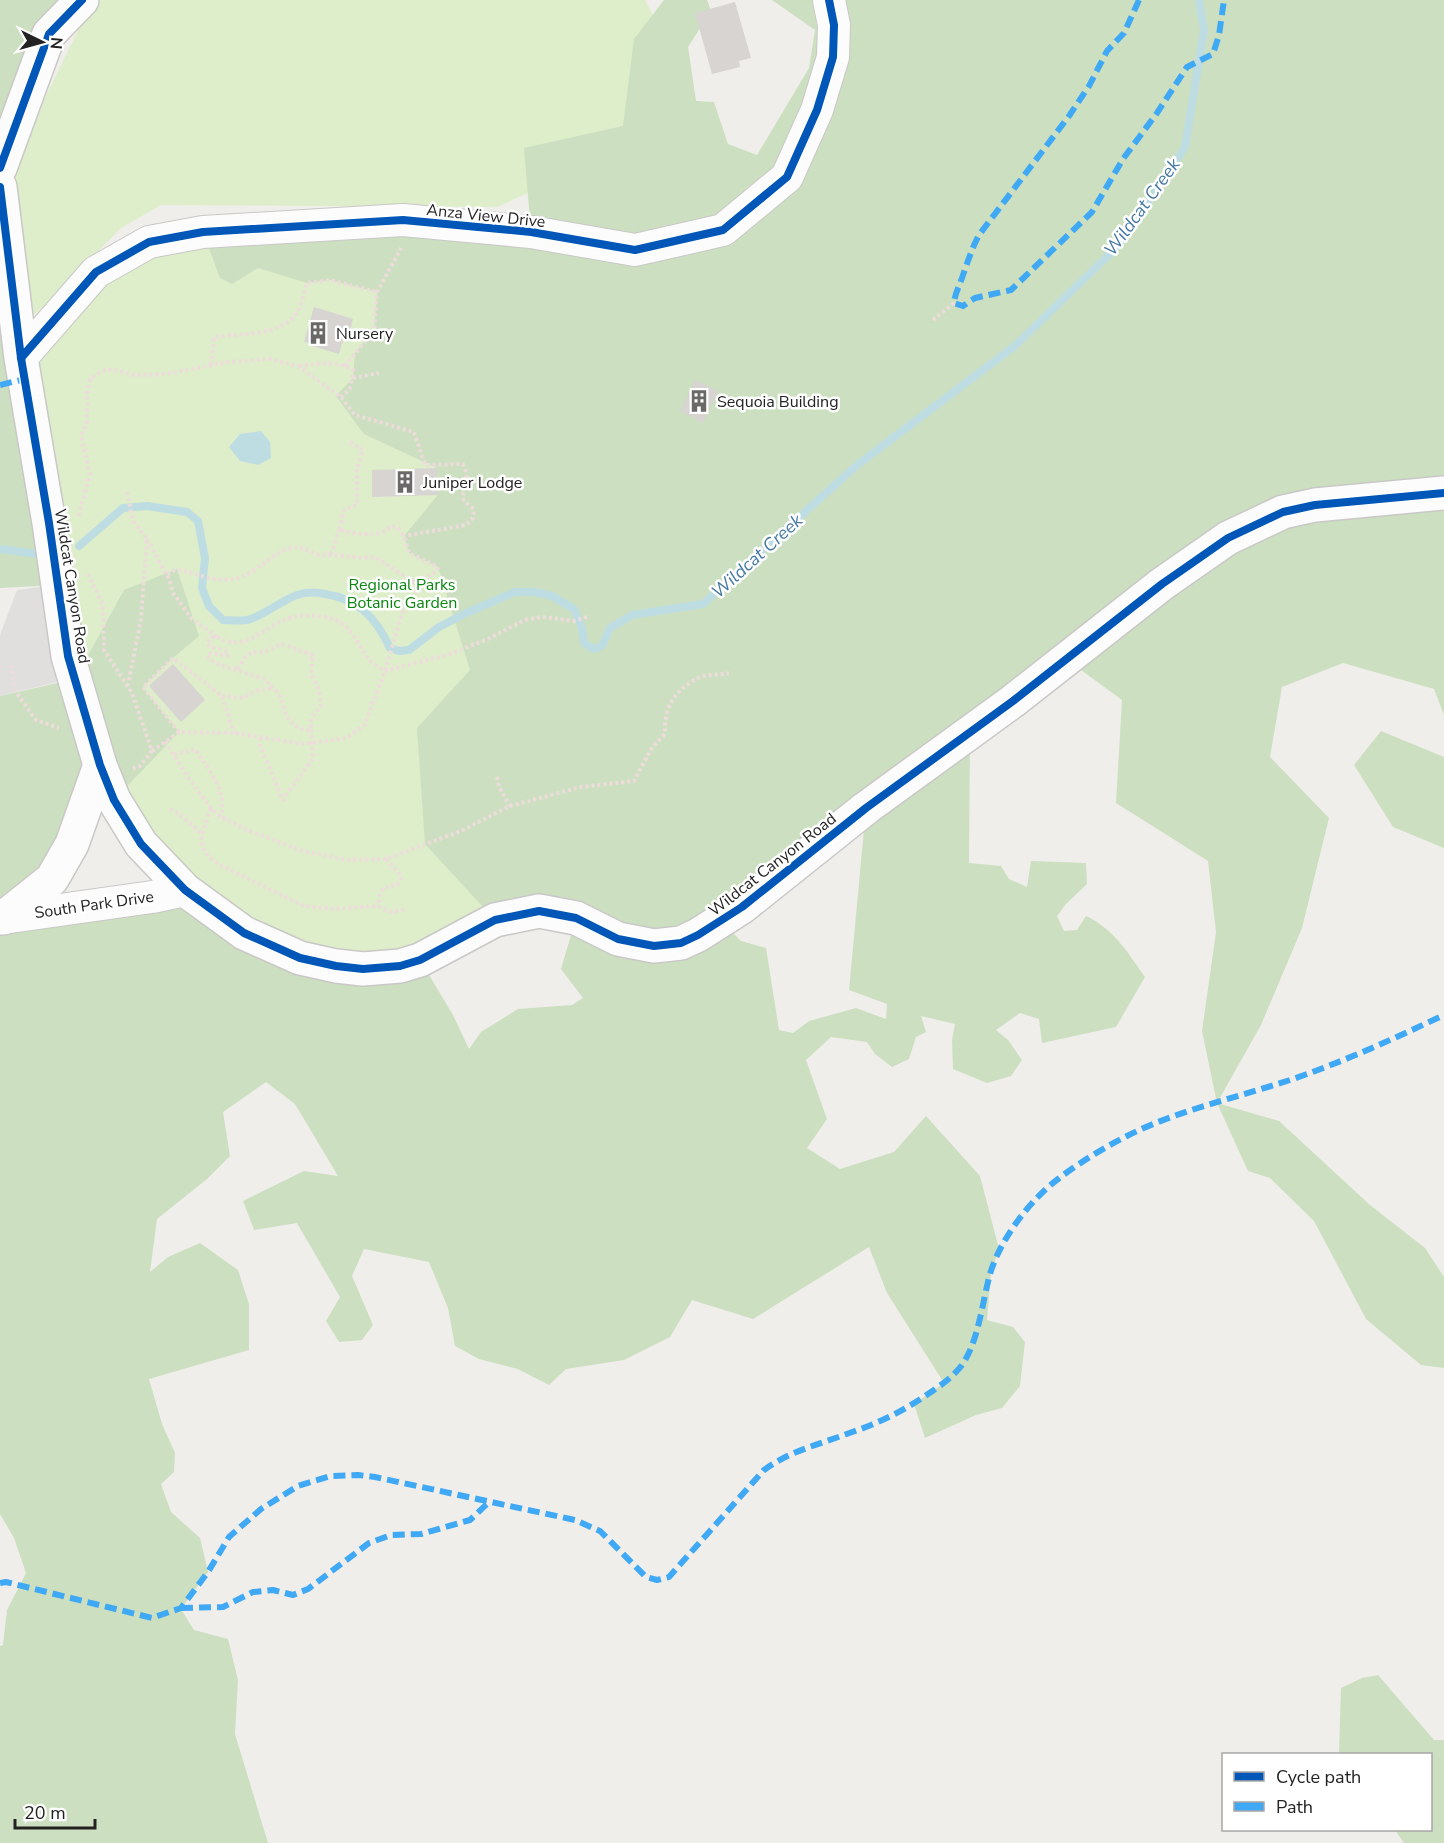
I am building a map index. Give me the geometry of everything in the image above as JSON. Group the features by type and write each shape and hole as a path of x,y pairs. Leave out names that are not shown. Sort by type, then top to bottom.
{"street":[{"path":"0,168 49,34 82,0"},
{"name":"Anza View Drive","path":"21,358 96,272 149,242 203,232 403,220 531,232 635,250 723,230 787,177 817,110 833,57 834,25 829,0"},
{"name":"Wildcat Canyon Road","path":"0,187 21,358 49,523 68,656 103,772 114,800 141,843 185,890 244,933 300,958 336,966 363,969 400,966 420,960 495,920 539,911 576,918 618,939 654,946 681,943 742,907 866,808 1013,701 1162,584 1228,538 1283,512 1315,505 1444,493"},
{"name":"South Park Drive","path":"2,918 52,879 72,844 103,772"},
{"name":"South Park Drive","path":"2,918 152,897 185,890"}],"path":[{"path":"345,366 374,330 377,292 402,247"},
{"path":"211,365 214,337 267,331 290,321 298,310 308,283 330,280 377,292"},
{"path":"933,320 954,303"},
{"path":"77,523 90,473 81,436 87,421 87,394 90,379 102,371 112,369 134,375 156,374 228,362 270,359 298,366 327,363 353,370 350,389 341,396"},
{"path":"298,366 341,396 355,415 414,432 425,465 463,464 468,480 462,495 464,502 474,509 473,519 466,525 404,536"},
{"path":"353,378 379,373"},
{"path":"329,554 334,548 344,510 357,504 357,468 363,450 350,442"},
{"path":"127,492 133,521 147,538 167,574 173,593 191,618 227,643 240,642 292,618 329,617 342,623 351,632 371,662 385,671 429,661 488,639 525,620 543,617 574,621 590,616"},
{"path":"103,772 140,766 152,751 179,732 234,733 303,744 347,738 365,724 404,611 413,594 424,585 422,583 424,578 437,571 438,567 410,553 404,536 397,527 390,526 386,532 379,534 339,530"},
{"path":"128,686 141,620 147,538"},
{"path":"167,574 177,569 230,581 256,570 277,553 292,548 308,549 320,555 375,557 414,582 422,583"},
{"path":"87,573 103,605 104,650 132,693 152,751"},
{"path":"217,637 211,637 207,643 228,652 227,656 210,653 207,654 208,659 264,679 279,694 287,717 294,725 306,731 311,728"},
{"path":"236,670 244,658 252,652 264,652 282,645 313,655 311,674 319,690 321,706 311,719 314,758 283,800 260,745 261,738"},
{"path":"179,732 143,687 173,658 222,696 243,698 255,691 273,688"},
{"path":"11,665 16,692 36,720 59,728"},
{"path":"165,742 194,786 222,817 249,831 303,851 347,860 386,859 461,831 510,806 581,787 634,781 651,748 665,734 664,718 673,697 698,678 729,673"},
{"path":"222,696 234,733"},
{"path":"174,755 195,749 219,787 224,803 222,817"},
{"path":"497,777 499,787 510,806"},
{"path":"211,807 202,834 201,846 208,857 304,906 334,909 380,906"},
{"path":"170,809 202,834"},
{"path":"386,859 400,874 401,881 397,885 383,888 379,898 380,906 385,911 393,913 407,909"}],"green space":[{"path":"0,0 82,0 0,168"},
{"path":"101,0 645,0 653,15 668,131 497,207 161,205 121,228 18,330 12,165 89,8"},
{"path":"664,0 707,0 711,11 688,47 696,101 714,102 728,144 757,155 809,68 815,30 772,0 1444,0 1444,715 1434,689 1343,663 1282,687 1270,757 1329,818 1302,928 1261,1025 1217,1103 1202,1031 1216,932 1208,861 1116,803 1122,700 1066,659 970,732 969,863 1001,866 1009,879 1027,887 1031,861 1086,863 1087,884 1057,916 1064,931 1077,930 1086,916 1096,921 1120,942 1145,977 1116,1027 1042,1043 1039,1019 1020,1013 996,1030 1008,1040 1022,1060 1011,1076 987,1083 953,1069 952,1040 955,1024 921,1016 926,1032 916,1037 909,1059 892,1067 875,1054 867,1042 831,1037 806,1060 827,1119 807,1148 840,1169 894,1152 926,1116 980,1176 999,1249 991,1273 987,1320 1013,1327 1025,1342 1020,1386 1002,1408 976,1415 925,1438 914,1404 944,1383 887,1293 869,1247 753,1319 692,1300 670,1337 624,1360 566,1369 549,1385 518,1369 479,1359 455,1346 448,1308 429,1262 364,1249 352,1276 373,1325 362,1340 339,1342 326,1321 340,1297 297,1223 254,1230 243,1201 304,1171 338,1176 295,1104 266,1082 223,1112 230,1156 207,1179 157,1219 150,1272 168,1257 200,1243 238,1270 249,1304 249,1350 149,1379 162,1424 175,1453 174,1472 161,1484 171,1512 200,1538 208,1572 181,1609 194,1630 228,1639 238,1680 235,1734 268,1843 0,1843 0,1646 3,1645 7,1610 26,1573 14,1538 0,1514 0,696 75,679 124,590 177,569 199,636 143,687 179,732 114,800 89,799 4,917 185,890 300,958 420,960 453,1015 469,1049 481,1032 518,1009 572,1005 583,998 561,969 576,918 495,920 425,844 417,728 470,670 438,567 409,553 404,536 438,495 437,468 364,434 336,396 353,378 355,353 374,330 377,292 330,280 307,283 258,268 232,284 220,278 203,232 531,232 524,148 623,126 634,39","holes":["866,808 849,990 887,1004 886,1019 856,1008 809,1021 793,1033 779,1030 766,948 741,941 721,922"]},
{"path":"0,187 25,379 68,520 58,585 0,588"},
{"name":"Regional Parks Botanic Garden","path":"403,220 539,911 400,966 244,933 114,800 21,358 149,242"},
{"path":"1381,731 1444,757 1444,848 1393,827 1354,765"},
{"path":"1217,1103 1279,1121 1370,1205 1425,1248 1444,1277 1444,1368 1421,1365 1366,1319 1314,1221 1270,1178 1248,1171"},
{"path":"1378,1675 1434,1740 1444,1740 1444,1843 1404,1843 1396,1831 1432,1831 1432,1753 1339,1752 1341,1688 1362,1678"}],"shaded area":[{"path":"46,586 61,681 0,696 0,635 17,590"}],"water":[{"path":"261,431 270,442 271,458 258,465 240,461 229,447 240,434"}],"building":[{"path":"735,2 751,58 739,61 740,67 712,74 695,13"},
{"name":"Nursery","path":"314,307 353,319 347,342 343,340 339,354 304,342"},
{"name":"Sequoia Building","path":"695,380 718,391 703,423 680,411"},
{"name":"Juniper Lodge","path":"437,468 438,495 372,497 372,470"},
{"path":"173,664 205,700 181,722 149,686"}],"waterway":[{"name":"Wildcat Creek","path":"79,546 123,508 147,506 187,512 198,521 205,558 202,588 209,606 223,620 247,620 297,595 322,593 348,600 357,605 379,628 390,648 399,651 409,650 439,627 515,592 535,592 552,596 574,609 582,628 584,643 593,649 602,646 610,628 632,615 703,604 856,466 1016,345 1118,246 1185,147 1204,30 1199,0"},
{"name":"Wildcat Creek","path":"0,549 37,554"}],"marked path":[{"path":"1139,0 1124,33 1107,51 1089,86 1069,116 979,235 956,292 954,303 963,306 975,298 1011,290 1092,212 1123,159 1187,67 1213,54 1219,35 1224,0"},
{"path":"0,385 25,379"},
{"path":"0,1583 6,1582 152,1618 181,1608 208,1572 229,1537 261,1509 298,1486 330,1476 358,1475 575,1520 600,1531 646,1577 657,1580 669,1577 764,1470 796,1452 893,1415 928,1394 955,1373 968,1355 990,1274 1008,1235 1037,1198 1066,1173 1091,1156 1146,1127 1310,1073 1368,1050 1444,1015"},
{"path":"181,1608 223,1607 253,1592 273,1590 293,1595 308,1589 369,1543 391,1535 421,1534 470,1520 490,1501"}],"cycle path":[{"path":"0,168 49,34 82,0"},
{"path":"21,358 96,272 149,242 203,232 403,220 531,232 635,250 723,230 787,177 817,110 833,57 834,25 829,0"},
{"path":"0,187 21,358 49,523 68,656 100,765 114,800 141,844 185,890 244,933 300,958 336,966 363,969 400,966 420,960 495,920 539,911 576,918 618,939 654,946 681,943 742,907 866,808 1013,701 1162,584 1228,538 1283,512 1315,505 1444,493"}],"place":[{"name":"Nursery","path":"318,333"},
{"name":"Sequoia Building","path":"699,401"},
{"name":"Juniper Lodge","path":"405,482"}]}
